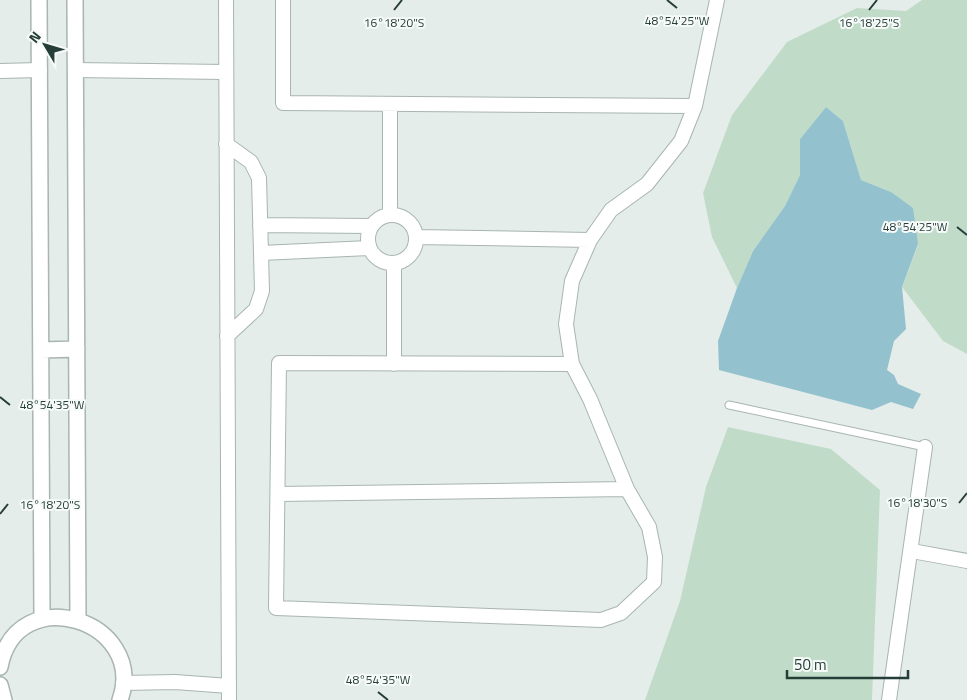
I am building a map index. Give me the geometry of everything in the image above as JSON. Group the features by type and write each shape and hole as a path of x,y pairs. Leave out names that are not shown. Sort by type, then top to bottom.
{"street":[{"path":"40,0 42,619"},
{"path":"75,0 78,620"},
{"path":"226,0 229,700"},
{"path":"283,0 283,103 695,106"},
{"path":"572,364 279,363 276,608 602,620 621,613 654,582 655,557 649,527 627,489 590,399 572,364 566,324 572,281 590,240 612,210 647,184 681,141 695,106 717,0"},
{"path":"0,71 40,70"},
{"path":"75,70 226,72"},
{"path":"390,104 390,215"},
{"path":"226,144 251,162 257,171 262,292 259,303 252,314 227,336"},
{"path":"390,215 405,218 410,223 416,237 412,252 401,261 394,263 379,260 369,248 368,233 371,226 376,220 390,215"},
{"path":"260,225 371,226"},
{"path":"416,237 590,240"},
{"path":"261,253 369,248"},
{"path":"394,263 394,364"},
{"path":"41,350 77,349"},
{"path":"889,700 926,447"},
{"path":"278,494 627,489"},
{"path":"912,551 967,561"},
{"path":"0,668 6,648 21,630 42,619 66,617 78,620 100,631 108,640 120,662 123,684 120,700"},
{"path":"123,684 175,682 229,686"},
{"path":"0,686 4,700"}],"lane":[{"path":"729,405 926,447"}],"green space":[{"path":"922,0 967,0 967,354 943,341 902,287 918,245 891,192 861,180 843,121 826,107 800,139 800,175 785,206 753,251 737,288 712,237 703,193 732,115 787,42 857,8 906,11"},
{"path":"728,427 831,449 880,490 872,700 645,700 680,601 706,487"}],"water":[{"path":"826,107 843,121 861,180 891,192 913,208 918,244 902,287 906,329 894,341 887,370 894,375 898,384 921,394 913,409 891,402 872,410 719,370 718,341 737,288 753,251 785,206 800,175 800,139"}]}
